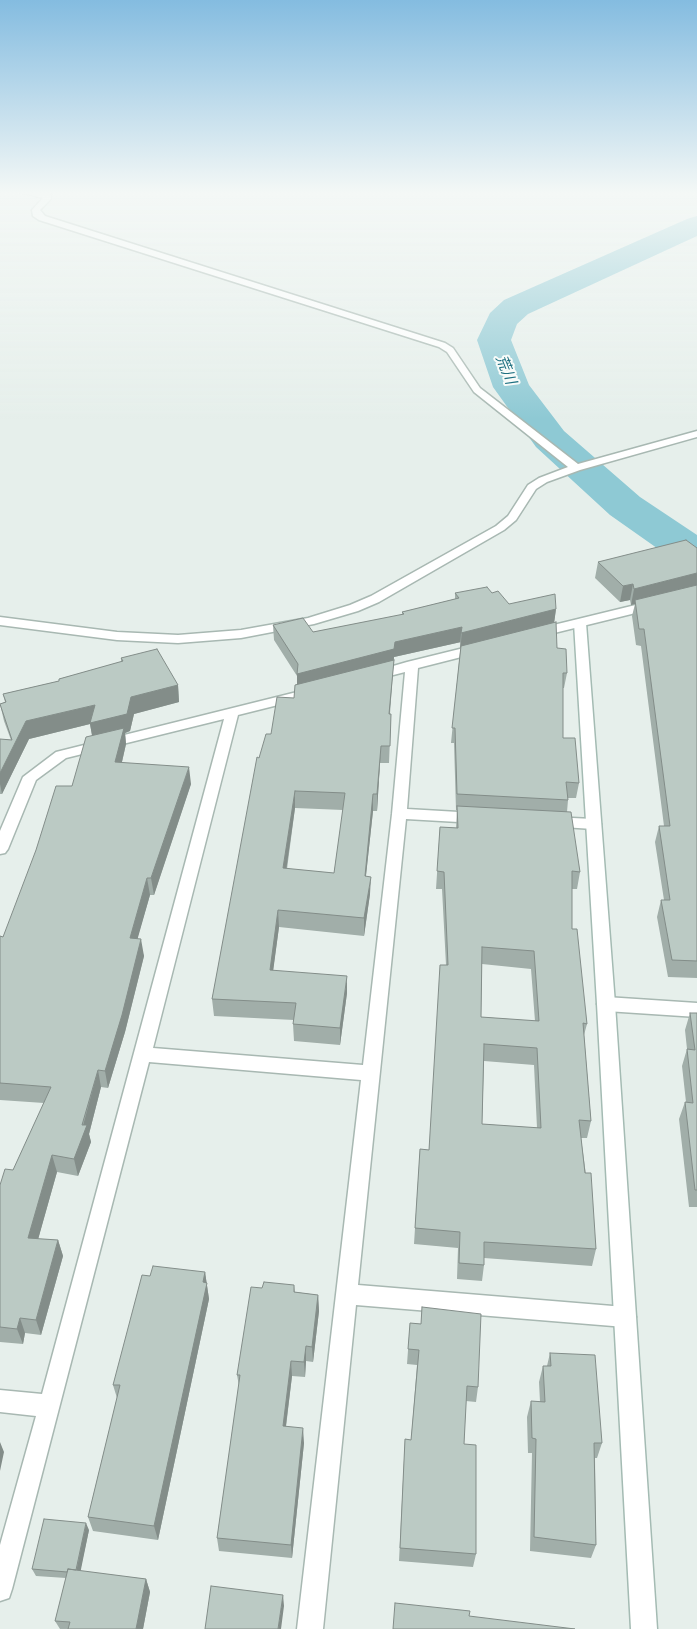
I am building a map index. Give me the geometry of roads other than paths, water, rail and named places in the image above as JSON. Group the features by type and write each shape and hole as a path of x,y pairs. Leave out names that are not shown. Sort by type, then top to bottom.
{"street":[{"path":"196,267 442,345 450,350 476,390 576,468"},
{"path":"0,621 116,636 183,639 241,634 310,620 364,604 440,564 506,524 532,487 543,480 576,468 697,434"},
{"path":"524,637 661,603"},
{"path":"580,623 606,1004 644,1629"},
{"path":"365,678 496,644"},
{"path":"310,1629 399,814 412,665"},
{"path":"0,849 30,777 61,755 327,688"},
{"path":"0,1589 232,713"},
{"path":"399,814 496,819"},
{"path":"535,821 593,824"},
{"path":"606,1004 697,1010"},
{"path":"142,1054 370,1073"},
{"path":"346,1294 625,1317"},
{"path":"0,1401 50,1406"}],"waterway":[{"name":"荒川","path":"604,267 516,307 502,320 494,340 511,387 550,439 625,506 697,555"}]}
